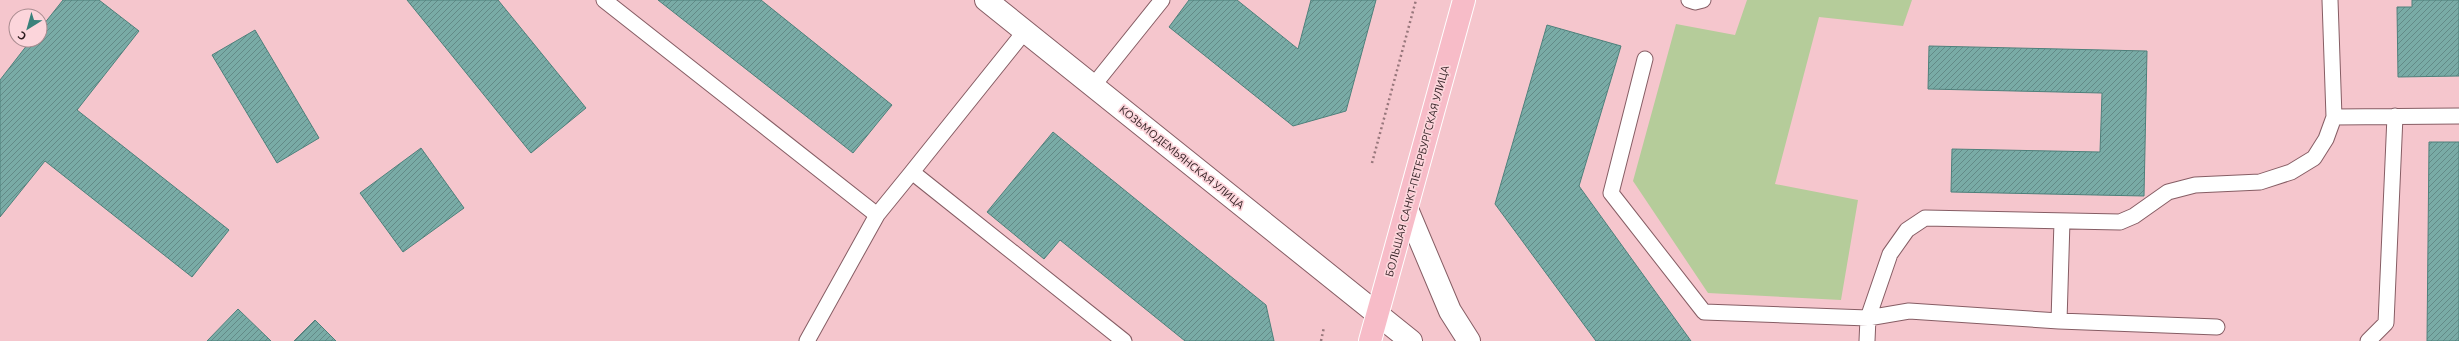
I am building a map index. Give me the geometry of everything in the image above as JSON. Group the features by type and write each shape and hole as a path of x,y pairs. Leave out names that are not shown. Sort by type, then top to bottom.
{"main road":[{"name":"БОЛЬШАЯ САНКТ-ПЕТЕРБУРГСКАЯ УЛИЦА","path":"1370,341 1464,0"}],"street":[{"name":"КОЗЬМОДЕМЬЯНСКАЯ УЛИЦА","path":"986,0 1411,341"},
{"path":"1407,209 1450,311 1469,341"}],"lane":[{"path":"604,0 877,215"},
{"path":"1093,86 1162,0"},
{"path":"1689,0 1695,2 1703,0"},
{"path":"1867,341 1868,318 1890,254 1907,230 1924,218 2120,222 2134,216 2168,192 2195,185 2260,182 2291,172 2314,158 2326,139 2334,117 2330,0"},
{"path":"807,341 877,215 1025,31"},
{"path":"1644,59 1611,193 1704,312 1868,318 1909,311 2059,321 2217,327"},
{"path":"2368,341 2386,323 2395,116"},
{"path":"2334,117 2459,116"},
{"path":"912,172 1124,341"},
{"path":"2059,321 2062,221"}],"path":[{"path":"1372,163 1416,0"},
{"path":"1321,341 1324,327"}],"green space":[{"path":"1747,0 1912,0 1903,26 1819,17 1775,184 1858,200 1841,300 1708,293 1633,181 1676,24 1735,35"}],"building":[{"path":"63,0 99,0 139,31 77,110 229,230 192,277 45,161 0,217 0,80 25,48 48,48 48,19"},
{"path":"407,0 498,0 586,108 531,153"},
{"path":"658,0 761,0 892,105 853,153"},
{"path":"1189,0 1237,0 1298,49 1311,0 1376,0 1346,111 1293,126 1169,27"},
{"path":"2412,0 2459,0 2459,76 2398,77 2397,7 2412,7"},
{"path":"1547,25 1621,46 1579,186 1691,341 1596,341 1495,204"},
{"path":"255,30 319,138 277,163 212,55"},
{"path":"1929,46 2147,51 2144,196 1951,192 1952,149 2100,152 2102,93 1928,89"},
{"path":"1053,132 1266,305 1274,341 1185,341 1060,240 1044,259 987,212"},
{"path":"2429,142 2459,142 2459,341 2427,341"},
{"path":"421,148 464,208 403,252 360,193"},
{"path":"238,309 271,341 207,341"},
{"path":"315,320 336,341 294,341"}]}
